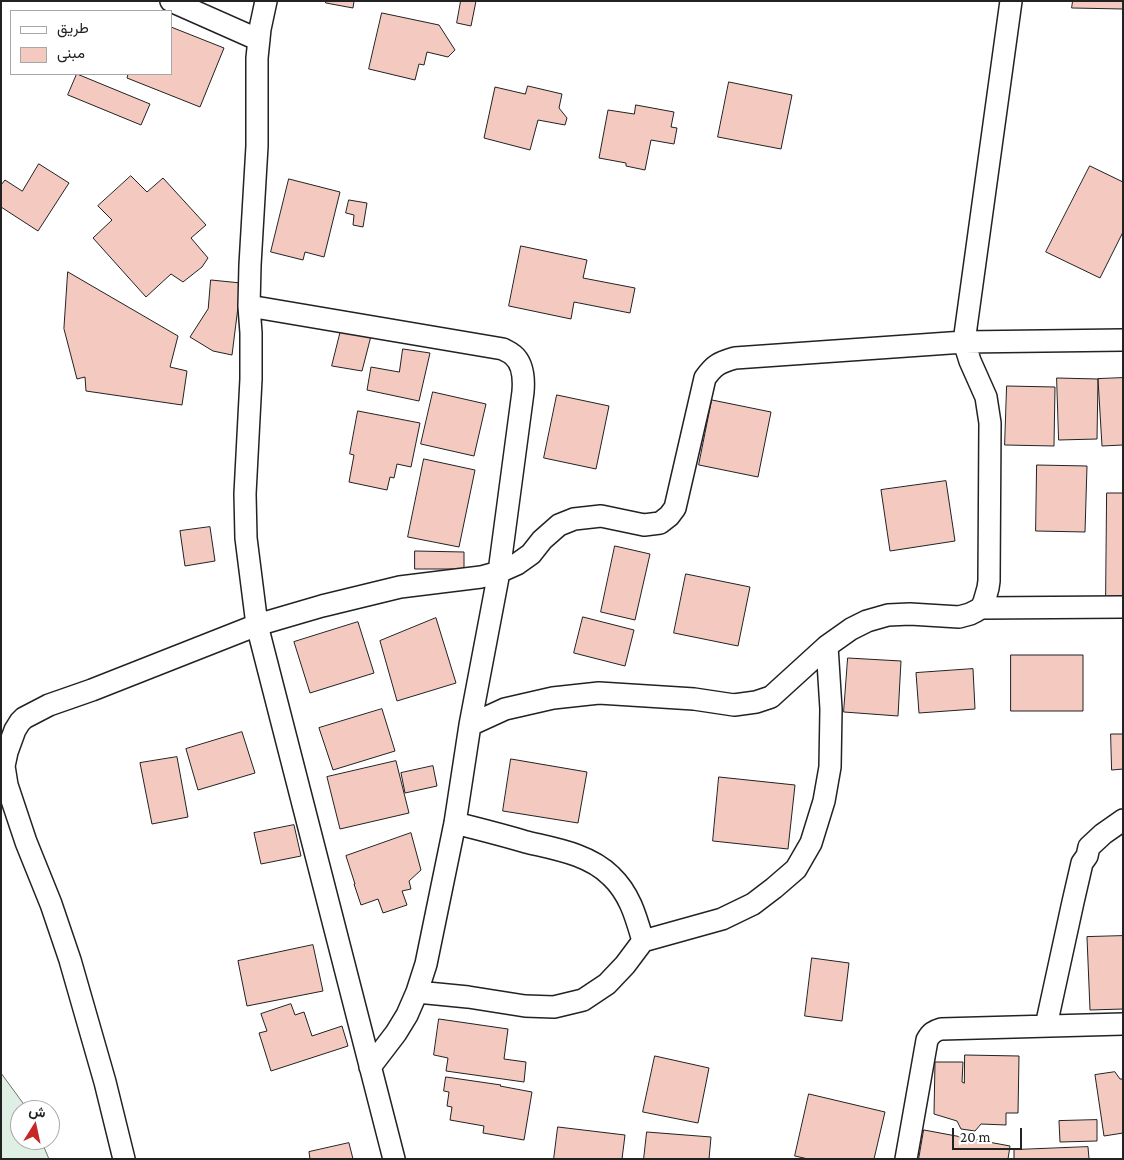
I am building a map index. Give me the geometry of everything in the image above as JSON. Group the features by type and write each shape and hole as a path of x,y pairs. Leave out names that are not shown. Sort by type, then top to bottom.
{"street":[{"path":"171,1 259,40"},
{"path":"266,1 259,40 257,71 257,146 249,306 251,364 245,494 246,538 257,625 394,1159"},
{"path":"981,608 988,581 990,423 986,397 964,342 1011,1"},
{"path":"249,306 502,349 513,354 519,361 523,372 524,383 499,572 470,725 455,823 426,964 407,1015 370,1067"},
{"path":"124,1159 105,1082 70,960 7,785 4,766 7,752 20,722 24,718 49,705 257,625 322,606 392,589 481,577 499,572 517,564 531,554 542,540 559,525 574,519 601,516 644,525 660,523 675,508 705,378 713,367 724,361 735,358 964,342 1123,340"},
{"path":"470,725 505,709 553,698 599,693 734,705 756,702 771,697 827,646 851,629 867,621 888,615 910,614 959,617 981,608 1123,607"},
{"path":"417,992 468,997 525,1006 554,1007 583,1000 607,984 643,941 722,920 753,904 774,888 796,868 811,843 824,801 830,767 831,709 827,646"},
{"path":"1046,1026 1082,863 1090,847 1103,834 1123,820"},
{"path":"455,823 575,854 599,866 612,876 624,892 634,910 643,941"},
{"path":"906,1159 927,1040 935,1030 1123,1024"}],"green space":[{"path":"1,1073 21,1100 10,1100 10,1150 45,1150 49,1159 1,1159"}],"building":[{"path":"326,1 354,1 353,8 326,3"},
{"path":"461,1 476,1 471,26 457,23"},
{"path":"1073,1 1123,1 1123,9 1072,8"},
{"path":"382,13 439,25 455,50 448,57 427,52 424,65 419,64 415,80 369,69"},
{"path":"172,27 224,48 200,107 127,78 128,75 172,75"},
{"path":"77,75 79,75 150,104 141,125 68,95"},
{"path":"729,82 792,95 781,149 718,137"},
{"path":"528,86 562,94 559,108 567,118 565,125 538,120 530,150 484,138 495,87 525,94"},
{"path":"636,105 674,112 671,127 677,128 674,144 651,140 645,170 626,166 626,163 599,158 608,110 634,114"},
{"path":"39,164 69,183 38,231 1,207 1,185 5,180 22,191"},
{"path":"1090,166 1123,182 1123,232 1100,278 1046,252"},
{"path":"131,176 147,192 163,178 206,225 191,238 208,258 202,267 183,282 171,274 146,297 93,238 112,220 98,206"},
{"path":"289,179 340,192 324,257 305,252 303,260 271,252"},
{"path":"349,200 367,203 363,227 353,225 354,215 346,213"},
{"path":"521,246 587,260 583,278 635,288 630,313 574,302 571,319 509,306"},
{"path":"68,272 178,336 170,367 187,371 182,405 86,391 85,377 77,379 64,329"},
{"path":"211,280 241,283 232,355 213,351 190,337 208,309"},
{"path":"341,330 371,336 362,371 332,366"},
{"path":"403,349 430,353 419,401 367,390 371,367 399,372"},
{"path":"1057,378 1098,379 1097,439 1059,440"},
{"path":"1123,378 1123,445 1102,446 1098,379"},
{"path":"1007,386 1055,387 1054,446 1005,445"},
{"path":"433,392 486,404 474,456 421,444"},
{"path":"557,395 609,406 596,469 544,458"},
{"path":"712,400 771,412 758,477 699,465"},
{"path":"358,411 420,423 411,467 397,464 394,478 390,477 387,490 349,482 354,455 350,454"},
{"path":"424,459 475,470 459,547 408,537"},
{"path":"1037,465 1087,466 1085,532 1036,531"},
{"path":"946,481 955,541 890,551 881,490"},
{"path":"1107,493 1123,493 1123,600 1106,599"},
{"path":"210,527 215,561 185,566 180,531"},
{"path":"615,546 650,554 635,620 601,612"},
{"path":"415,551 464,552 464,569 415,569"},
{"path":"686,574 750,587 738,646 674,633"},
{"path":"583,617 634,630 625,666 574,653"},
{"path":"436,618 456,683 397,701 380,641"},
{"path":"358,622 374,673 310,693 294,642"},
{"path":"1011,655 1083,655 1083,711 1011,711"},
{"path":"848,658 901,661 898,716 844,712"},
{"path":"973,669 975,709 919,713 916,673"},
{"path":"382,709 395,751 333,770 319,728"},
{"path":"242,732 255,773 198,790 186,749"},
{"path":"1111,734 1123,734 1123,769 1112,770"},
{"path":"177,757 188,817 152,824 140,763"},
{"path":"511,759 587,772 578,823 503,811"},
{"path":"396,761 409,813 340,829 327,777"},
{"path":"433,766 437,786 405,793 401,773"},
{"path":"719,777 795,785 788,849 713,841"},
{"path":"294,825 301,856 261,864 254,833"},
{"path":"411,833 421,870 409,881 411,889 402,891 407,905 383,913 378,899 361,905 346,856"},
{"path":"1123,936 1123,1009 1090,1010 1087,937"},
{"path":"313,945 323,991 247,1006 238,961"},
{"path":"812,958 849,963 842,1021 805,1016"},
{"path":"291,1004 295,1015 304,1012 312,1036 342,1026 348,1046 271,1071 259,1033 267,1031 261,1014"},
{"path":"439,1019 508,1029 504,1059 526,1062 524,1082 446,1071 448,1058 434,1055"},
{"path":"965,1055 1019,1056 1018,1113 1006,1113 1006,1125 981,1124 975,1131 961,1129 957,1121 934,1114 935,1062 963,1062 962,1082 964,1083"},
{"path":"655,1056 709,1068 698,1123 643,1112"},
{"path":"1115,1072 1120,1079 1123,1079 1123,1133 1104,1136 1095,1075"},
{"path":"446,1077 501,1085 532,1092 524,1140 483,1133 484,1126 450,1120 452,1107 447,1106 449,1092 444,1091"},
{"path":"809,1094 885,1112 874,1159 808,1159 795,1156"},
{"path":"1097,1120 1097,1141 1060,1142 1059,1121"},
{"path":"558,1127 625,1135 622,1159 554,1159"},
{"path":"924,1130 1010,1146 1008,1159 919,1159"},
{"path":"647,1132 711,1137 709,1159 644,1159"},
{"path":"349,1143 353,1159 310,1159 309,1152"},
{"path":"1088,1147 1089,1159 1014,1159 1014,1150"}]}
